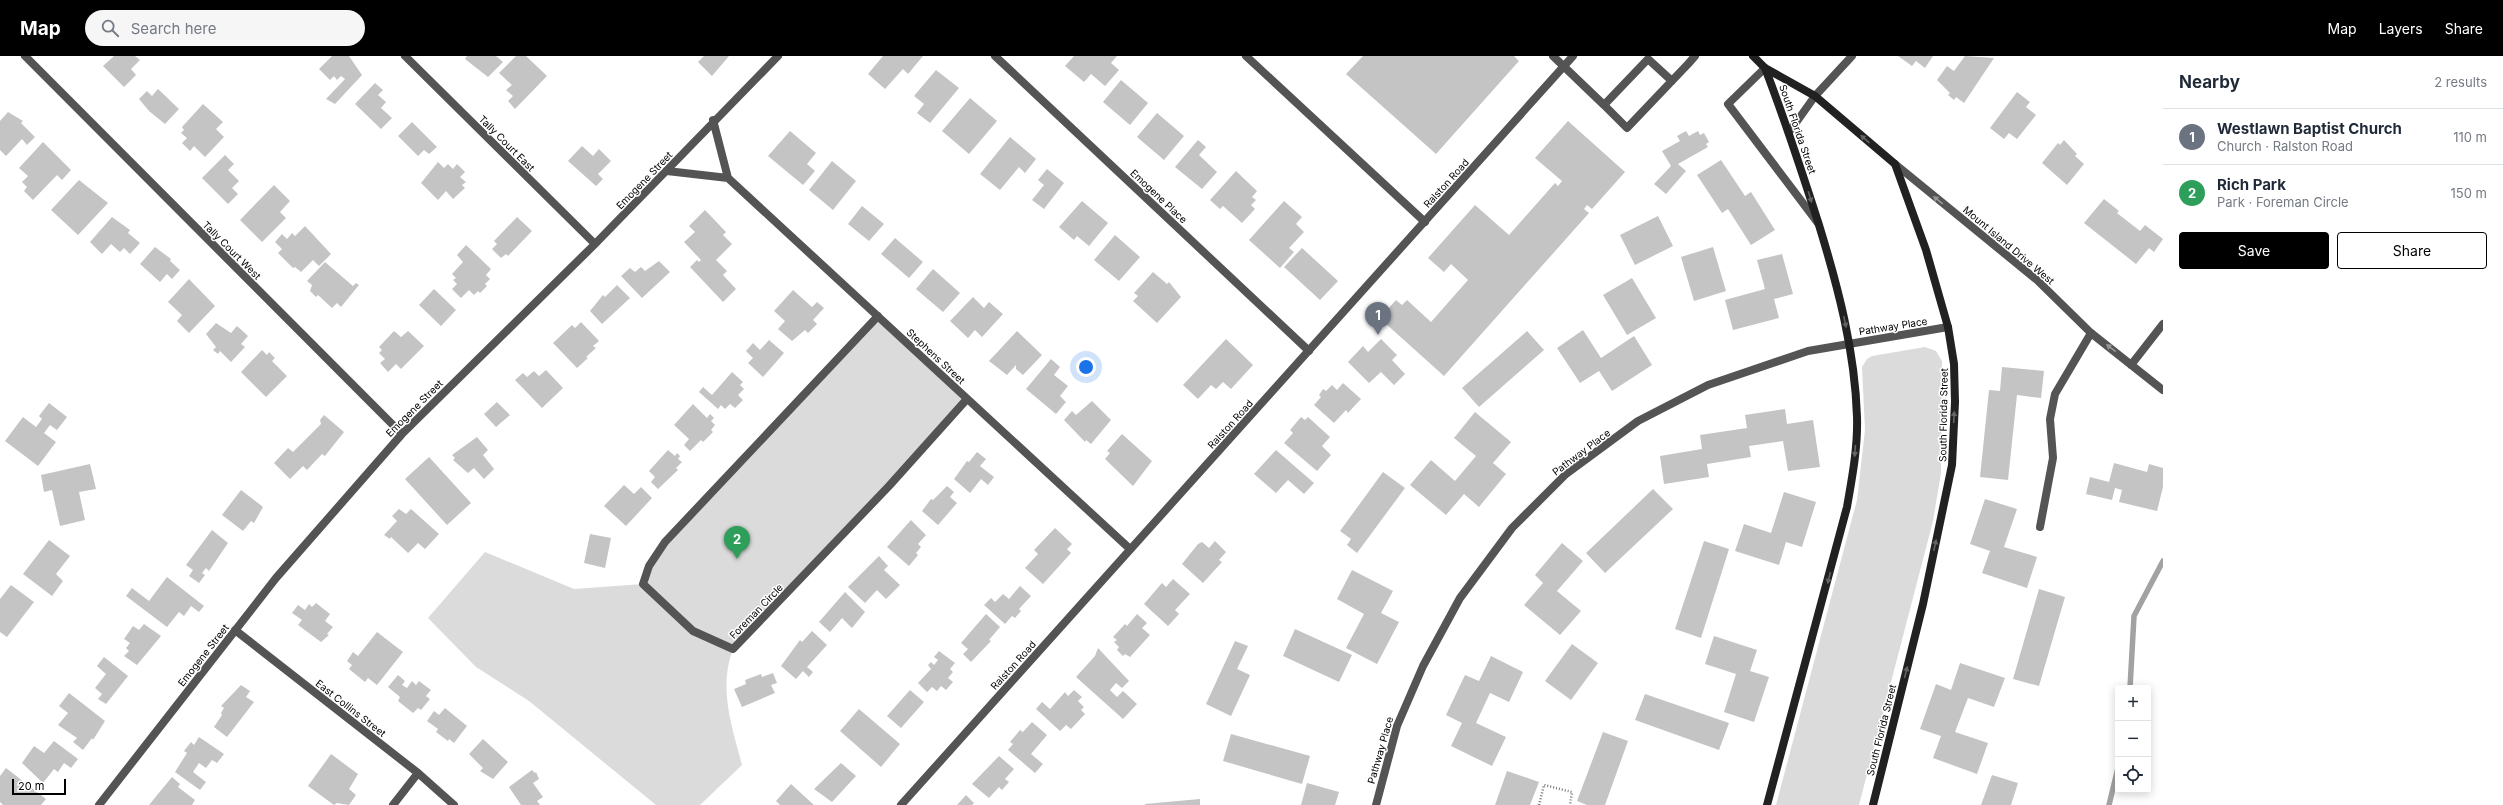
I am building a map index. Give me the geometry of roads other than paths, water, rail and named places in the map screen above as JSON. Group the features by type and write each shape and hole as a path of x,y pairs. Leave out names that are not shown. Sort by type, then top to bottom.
{"street":[{"name":"Tally Court West","path":"25,56 402,434"},
{"name":"Tally Court East","path":"405,56 595,244"},
{"name":"Emogene Street","path":"98,805 234,630 286,566 402,434 595,244 667,171 713,120 778,56"},
{"name":"Emogene Place","path":"994,56 1309,351"},
{"path":"1246,56 1425,222"},
{"path":"1553,56 1627,128 1695,56"},
{"name":"Ralston Road","path":"901,805 1573,56"},
{"name":"South Florida Street","path":"1753,56 1765,68 1816,96 1894,164 1926,250 1948,327 1954,364 1955,402 1952,465 1922,604 1873,805"},
{"path":"1790,131 1816,96 1852,56"},
{"path":"1604,106 1648,59 1672,81"},
{"path":"1765,68 1728,104 1818,224"},
{"name":"South Florida Street","path":"1765,68 1790,131 1838,292 1850,344 1857,418 1855,458 1847,507 1767,805"},
{"path":"667,171 728,178 713,120"},
{"name":"Mount Island Drive West","path":"1894,164 2037,280 2091,333 2163,390"},
{"name":"Stephens Street","path":"728,178 1130,549"},
{"name":"Foreman Circle","path":"878,316 665,542 653,560 643,584 693,631 733,650 889,486 967,399"},
{"path":"2131,365 2163,324"},
{"name":"Pathway Place","path":"1376,805 1396,726 1423,666 1460,598 1512,528 1566,474 1638,421 1708,385 1808,351 1948,327"},
{"path":"2040,527 2053,458 2050,419 2055,394 2091,333"},
{"name":"East Collins Street","path":"234,630 418,773 454,805"},
{"path":"393,805 418,773"}],"waterway":[{"path":"2130,685 2134,616 2163,561"},
{"path":"2109,805 2115,780"}],"place":[{"name":"Westlawn Baptist Church","path":"1378,335"},
{"name":"Rich Park","path":"737,559"}]}
